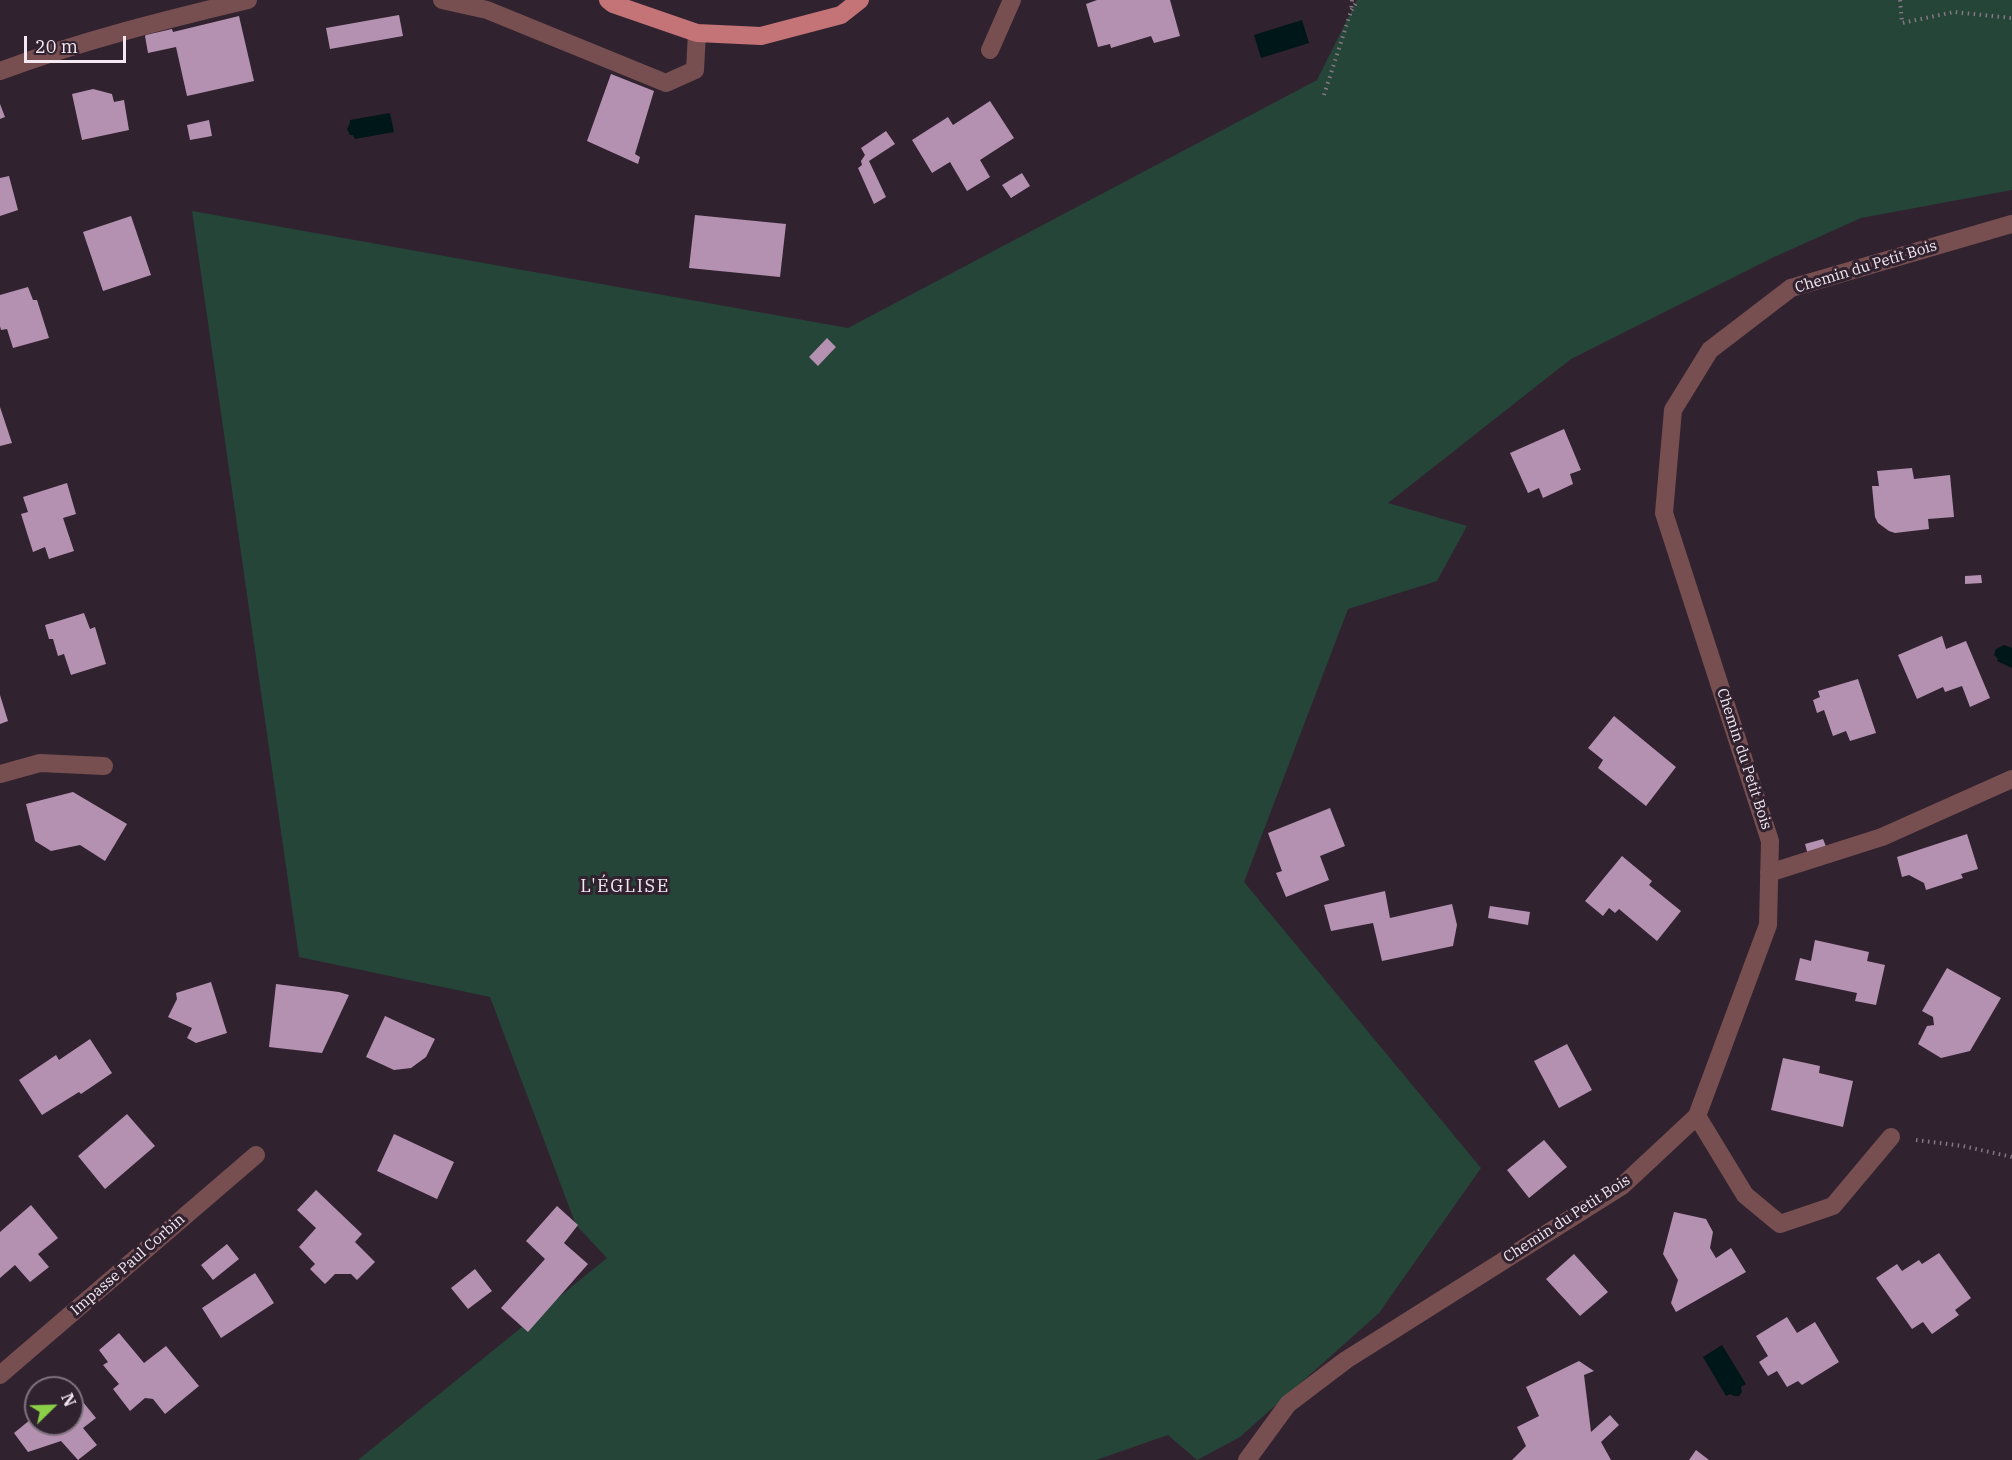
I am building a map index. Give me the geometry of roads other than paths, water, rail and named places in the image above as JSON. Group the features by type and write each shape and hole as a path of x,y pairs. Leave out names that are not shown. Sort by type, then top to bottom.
{"main road":[{"path":"608,0 613,4 697,33 761,36 841,15 860,0"}],"street":[{"path":"0,71 125,30 248,0"},
{"path":"442,0 487,10 666,83 695,70 697,33"},
{"path":"990,50 1012,0"},
{"name":"Chemin du Petit Bois","path":"1247,1460 1288,1404 1346,1360 1622,1186 1697,1116 1768,925 1770,841 1664,513 1673,410 1710,350 1791,288 2012,224"},
{"path":"0,774 40,763 104,766"},
{"path":"1769,873 1882,837 2012,779"},
{"path":"1697,1116 1745,1195 1780,1224 1833,1206 1891,1137"},
{"name":"Impasse Paul Corbin","path":"0,1375 256,1155"}],"district":[{"name":"L'ÉGLISE","path":"625,887"}]}
